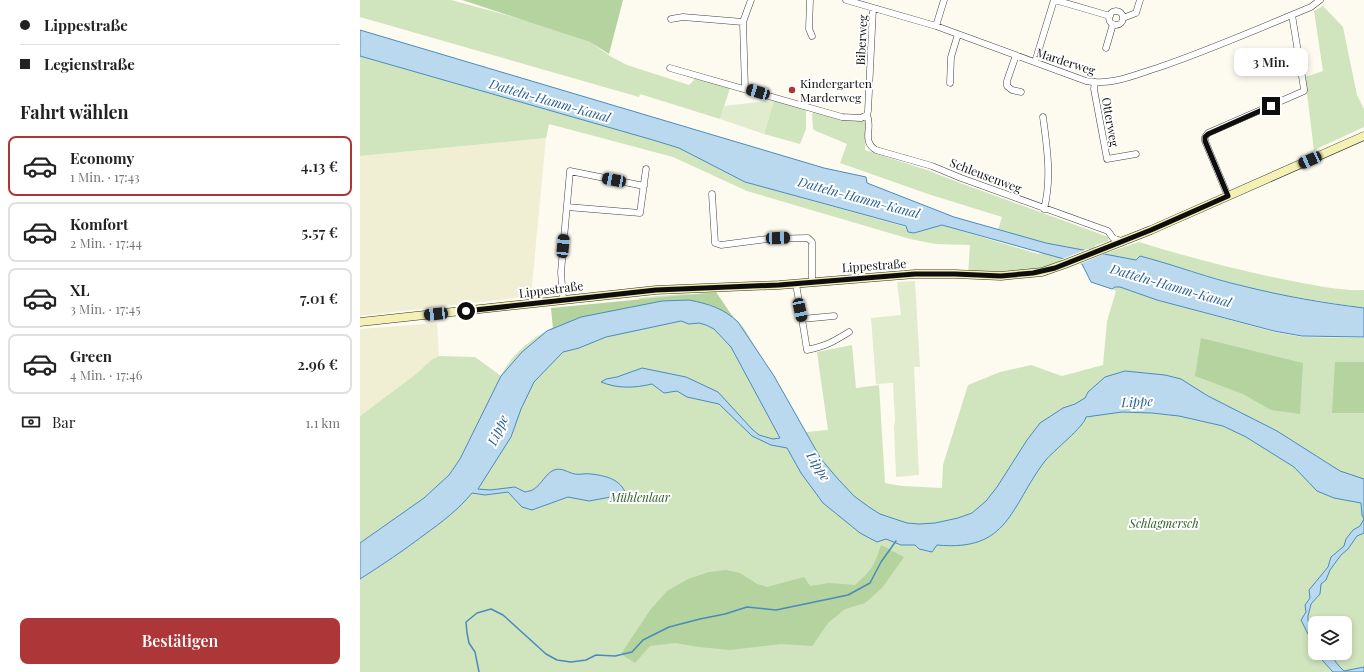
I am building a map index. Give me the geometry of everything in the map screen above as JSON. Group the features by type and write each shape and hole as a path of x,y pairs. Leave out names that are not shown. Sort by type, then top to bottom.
{"main road":[{"name":"Lippestraße","path":"360,322 656,290 796,284 915,274 1001,276 1042,272 1151,230 1364,136"}],"street":[{"path":"745,89 743,22 751,0"},
{"path":"810,0 809,29 812,36"},
{"name":"Marderweg","path":"846,0 936,26 1095,82 1117,80 1199,54 1315,5 1320,0"},
{"path":"936,26 944,0"},
{"path":"1035,62 1054,0 1110,16"},
{"path":"1113,24 1121,23 1123,18 1136,13 1140,0"},
{"name":"Biberweg","path":"867,115 873,8"},
{"path":"1110,16 1111,13 1116,10 1122,13 1123,18"},
{"path":"1228,196 1205,141 1205,137 1208,134 1304,91 1292,15"},
{"path":"1106,48 1113,24 1110,16"},
{"path":"671,19 683,17 743,22"},
{"path":"950,83 951,57 958,34"},
{"path":"1016,55 1007,81 1007,86 1012,90 1021,92"},
{"path":"670,68 842,117 861,118 867,115"},
{"name":"Otterweg","path":"1095,82 1094,89 1107,159 1136,154"},
{"name":"Schleusenweg","path":"867,115 869,119 868,142 876,150 932,166 1044,209 1108,231 1112,238 1121,241"},
{"path":"1043,117 1048,163 1047,193 1044,209"},
{"path":"567,207 640,213 646,169"},
{"path":"563,300 561,272 570,171 644,186"},
{"path":"712,194 715,243 721,245 767,239 808,238 812,242 812,282"},
{"path":"796,284 807,350 830,344 849,332"},
{"path":"802,319 834,316"}],"green space":[{"path":"360,0 451,0 528,21 590,42 610,56 627,65 689,85 695,78 730,88 720,119 640,94 639,97 360,17"},
{"path":"462,0 623,0 609,54 590,42"},
{"path":"1323,6 1343,27 1357,95 1364,109 1364,127 1314,150 1305,77 1323,71 1314,11"},
{"path":"360,56 679,148 745,182 906,227 908,232 915,233 942,225 1038,254 1043,253 1070,261 1029,273 968,274 970,245 936,244 910,239 747,191 673,157 549,124 546,138 360,156"},
{"path":"774,100 806,109 806,129 800,144 764,134"},
{"path":"774,100 764,134 720,119 724,106"},
{"path":"814,111 842,119 866,121 865,150 927,170 1103,235 1108,237 1109,241 1096,245 1091,252 1079,251 998,230 1002,217 928,194 840,163 847,144 813,129 812,115"},
{"path":"546,138 531,296 360,316 360,156"},
{"path":"1139,242 1178,254 1257,274 1330,288 1364,290 1364,308 1258,290 1140,256 1136,260 1103,254"},
{"path":"915,281 920,367 914,367 919,475 896,477 893,383 876,384 871,318 901,315 897,282"},
{"path":"1115,287 1120,287 1157,300 1274,332 1302,337 1364,338 1364,672 360,672 360,547 409,515 459,468 460,459 449,475 424,498 360,543 360,416 416,374 431,360 439,356 475,357 501,376 522,348 542,333 563,322 590,313 640,301 639,298 675,294 702,295 718,302 744,328 806,432 828,430 817,352 852,345 856,388 879,385 885,483 902,486 942,488 943,465 968,385 1000,372 1031,365 1062,376 1103,365 1107,321 1116,291 1112,289"},
{"path":"716,292 733,317 712,305 689,300 662,301 581,317 553,329 551,308"},
{"path":"437,323 439,356 431,360 416,374 360,416 360,329"},
{"path":"1201,338 1303,363 1300,414 1271,410 1243,394 1195,376"},
{"path":"1335,362 1364,362 1364,413 1332,413"},
{"path":"881,545 904,557 882,588 865,603 845,609 828,623 812,646 781,644 730,650 675,643 650,646 635,663 621,654 651,609 667,591 688,579 709,572 726,570 740,573 757,584 767,587 804,577 810,586 829,583 855,585 872,567 877,558"}],"water":[{"name":"Datteln-Hamm-Kanal","path":"360,30 824,168 866,177 867,183 954,217 1046,243 1136,260 1140,256 1258,290 1303,299 1364,308 1364,337 1302,336 1274,331 1157,300 1120,287 1115,287 1112,289 1091,282 1082,264 942,225 914,233 908,232 906,226 745,182 679,148 360,56"},
{"name":"Lippe","path":"689,300 715,307 727,313 738,322 774,376 821,459 854,496 880,514 907,523 935,523 972,513 986,501 997,487 1027,440 1040,423 1063,408 1075,404 1085,398 1088,392 1105,377 1125,371 1165,375 1181,379 1208,396 1277,431 1340,471 1364,479 1364,519 1362,515 1361,503 1334,498 1317,491 1294,467 1246,437 1223,426 1179,416 1122,412 1086,417 1080,427 1045,461 1005,523 994,534 979,541 961,545 937,545 932,552 919,549 915,545 901,545 886,539 877,542 860,533 823,503 801,473 787,448 771,445 752,436 719,404 687,397 677,391 664,393 652,384 626,387 614,386 601,382 606,379 617,377 642,368 686,377 718,392 759,435 773,439 780,438 731,347 714,329 699,323 689,324 681,321 606,337 579,348 563,352 534,382 521,409 511,437 478,489 490,490 515,487 525,492 530,491 537,487 551,472 560,469 575,474 603,476 614,480 622,487 627,498 623,501 611,497 589,501 568,497 532,510 522,507 508,492 485,495 472,493 437,525 360,579 360,543 424,498 449,475 460,459 501,376 522,352 547,331 581,317 662,301"},
{"path":"1364,519 1364,533 1357,536 1348,549 1341,555 1330,570 1326,580 1321,584 1320,594 1311,604 1308,616 1308,634 1301,620 1306,612 1305,605 1310,598 1309,590 1328,567 1331,557 1344,546 1346,539 1353,530 1360,526"},
{"path":"1322,660 1334,660 1344,671 1364,667 1364,672 1333,672"}],"pier":[{"path":"1087,249 1106,253 1078,265 1060,260"}],"waterway":[{"path":"479,672 475,652 469,643 466,622 477,613 491,609 503,615 546,654 557,660 571,662 586,660 596,655 615,656 632,652 643,640 669,627 725,614 747,607 776,610 848,595 870,583 881,562 896,541"}],"place":[{"name":"Kindergarten Marderweg","path":"792,90"}],"route":[{"path":"466,311 627,292 685,288 779,285 915,274 1001,276 1042,272 1132,238 1228,196 1205,141 1205,137 1208,134 1271,106"}],"park label":[{"name":"Mühlenlaar","path":"640,497"},
{"name":"Schlagmersch","path":"1164,523"}]}
